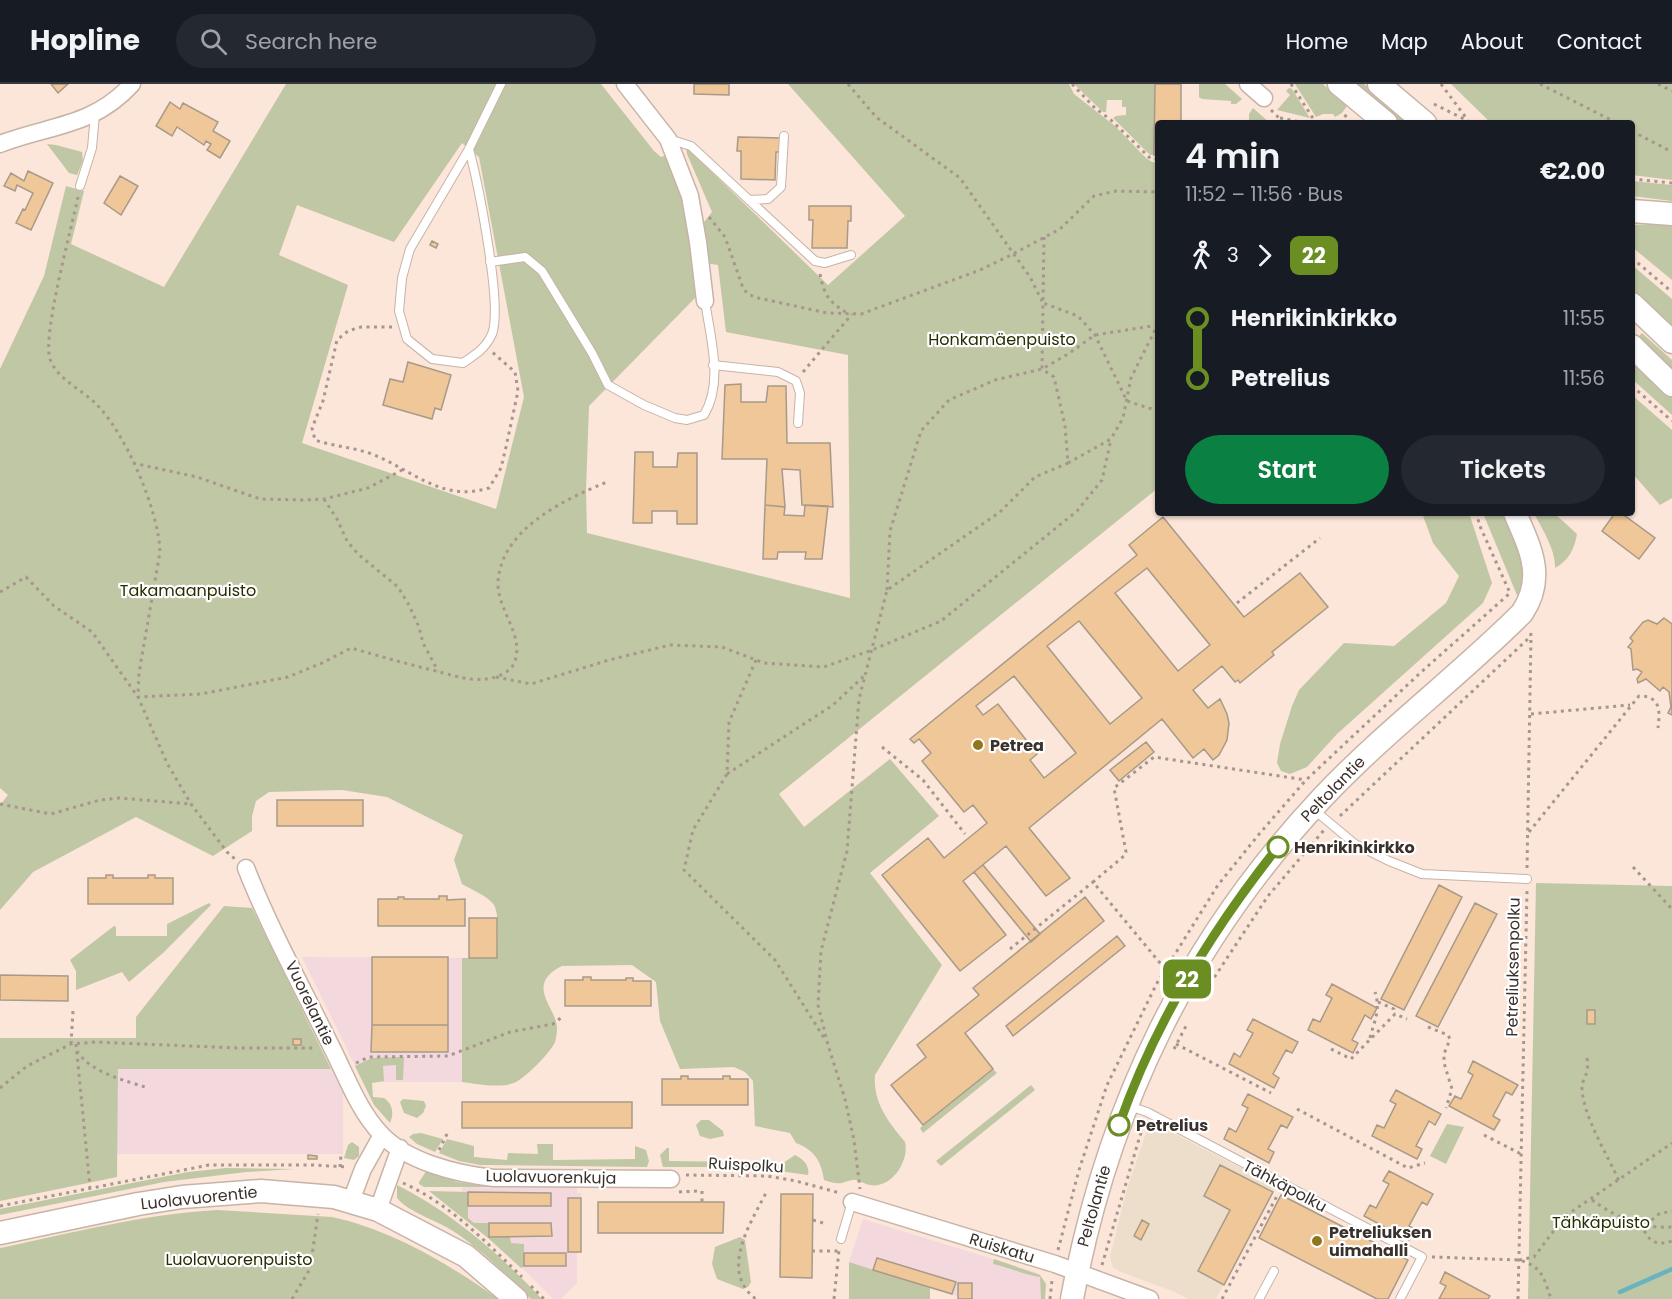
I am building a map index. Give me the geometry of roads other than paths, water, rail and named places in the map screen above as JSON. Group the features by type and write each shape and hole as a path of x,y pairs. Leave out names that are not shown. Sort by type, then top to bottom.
{"street":[{"path":"0,144 95,114 119,98 132,84"},
{"path":"625,84 668,139 690,196 694,211 705,301"},
{"path":"1248,84 1264,98"},
{"path":"1339,84 1382,120"},
{"path":"1379,84 1421,120"},
{"path":"1635,211 1672,214"},
{"path":"1635,307 1672,342"},
{"path":"1635,349 1672,385"},
{"name":"Peltolantie","path":"1072,1299 1088,1276 1095,1198 1136,1108 1143,1063 1172,1005 1242,892 1285,839 1387,735 1522,614 1532,593 1535,572 1530,549 1516,516"},
{"name":"Vuorelantie","path":"246,868 369,1119 382,1135 400,1148"},
{"path":"351,1201 363,1169 382,1135"},
{"path":"378,1210 400,1148"},
{"name":"Luolavuorenkuja","path":"400,1148 436,1166 474,1176 671,1179"},
{"name":"Luolavuorentie","path":"0,1233 138,1204 225,1192 294,1192 351,1201 378,1210 466,1256 516,1299"},
{"name":"Ruiskatu","path":"856,1198 1055,1264 1150,1299"}],"lane":[{"path":"470,149 490,262 495,323 485,348 463,363 432,359 407,339 399,311 402,278 410,249 470,149 501,84"},
{"path":"80,186 92,148 95,114"},
{"path":"750,200 768,199 781,187 784,136"},
{"path":"668,139 691,146 819,263 851,255"},
{"path":"490,262 525,257 542,271 582,336 608,385 644,405 675,418 687,420 704,415 711,404 713,365 705,301"},
{"path":"713,365 778,372 796,381 800,393 798,423"},
{"path":"1313,808 1355,844 1422,874 1527,879"},
{"name":"Tähkäpolku","path":"1136,1108 1422,1257 1400,1299"},
{"path":"841,1239 856,1198"},
{"path":"1260,1299 1274,1271"}],"waterway":[{"path":"1620,1292 1672,1269"}],"place":[{"name":"Petrea","path":"978,745"},
{"name":"Henrikinkirkko","path":"1278,847"},
{"name":"Petrelius","path":"1119,1125"},
{"name":"Petreliuksen uimahalli","path":"1317,1241"}],"park label":[{"name":"Honkamäenpuisto","path":"1002,339"},
{"name":"Takamaanpuisto","path":"188,590"},
{"name":"Tähkäpuisto","path":"1601,1222"},
{"name":"Luolavuorenpuisto","path":"239,1259"}]}
